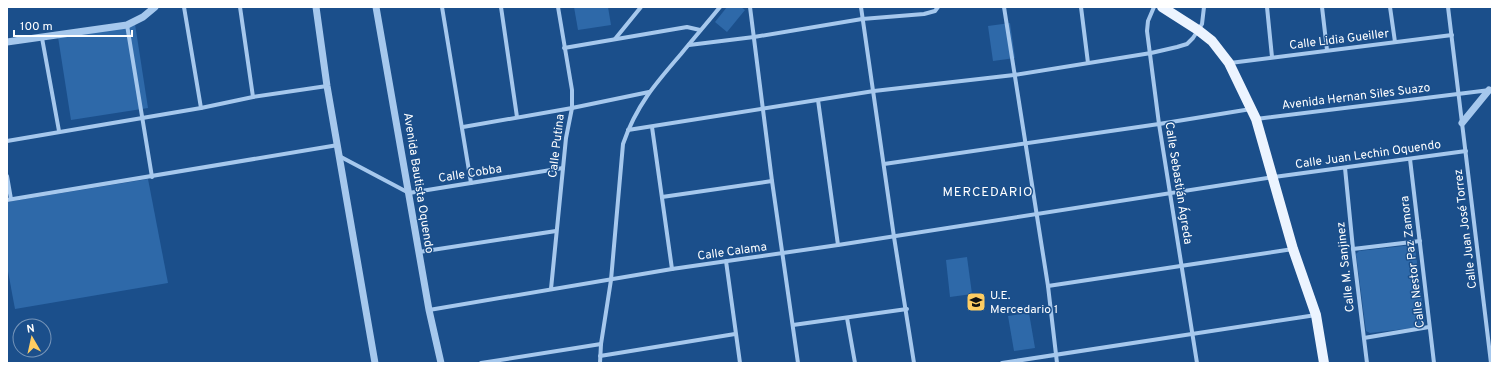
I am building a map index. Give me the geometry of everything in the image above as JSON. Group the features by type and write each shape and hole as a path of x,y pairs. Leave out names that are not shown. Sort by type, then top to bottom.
{"main road":[{"path":"1162,7 1198,30 1212,41 1229,63 1252,109 1274,177 1293,249 1316,315 1324,363"}],"street":[{"path":"7,42 127,25 136,22 155,7"},
{"path":"184,7 201,108"},
{"path":"240,7 253,97"},
{"path":"316,7 327,86 375,363"},
{"name":"Avenida Bautista Oquendo","path":"376,7 419,252 441,363"},
{"path":"442,7 472,183"},
{"path":"501,7 517,117"},
{"name":"Calle Putina","path":"551,289 563,168 569,119 572,108 572,90 558,7"},
{"path":"615,39 641,7"},
{"path":"600,363 601,344 611,280 623,144 628,130 649,92 720,7"},
{"path":"750,7 762,108 798,363"},
{"path":"861,7 894,237 914,363"},
{"path":"689,45 754,37 862,19 924,14 935,11 938,7"},
{"path":"1004,7 1048,286 1057,363"},
{"path":"1081,7 1088,63"},
{"name":"Calle Sebastián Ágreda","path":"1154,7 1148,21 1147,31 1193,334 1196,363"},
{"path":"628,130 874,91 1014,75 1150,53 1187,44 1194,38 1198,30 1203,19 1204,7"},
{"path":"1266,7 1272,57"},
{"path":"1322,7 1327,50"},
{"path":"1390,7 1394,42"},
{"path":"1448,7 1459,94"},
{"path":"127,25 152,177"},
{"path":"564,48 687,27 700,30"},
{"name":"Calle Lidia Gueiller","path":"1229,63 1452,35"},
{"path":"42,38 59,131"},
{"path":"7,141 59,131 142,119 253,97 327,86"},
{"path":"1462,123 1490,90"},
{"name":"Avenida Hernan Siles Suazo","path":"1256,119 1490,90"},
{"path":"462,127 572,108 649,92"},
{"name":"Calle Juan José Torrez","path":"1459,94 1491,363"},
{"path":"818,100 838,245"},
{"path":"884,164 1160,124 1252,109"},
{"path":"652,127 672,269"},
{"path":"7,176 9,200 338,145"},
{"name":"Calle Juan Lechin Oquendo","path":"1171,194 1274,177 1466,151"},
{"path":"340,157 409,193"},
{"name":"Calle Nestor Paz Zamora","path":"1410,159 1434,363"},
{"name":"Calle Cobba","path":"409,193 563,168"},
{"name":"Calle M. Sanjinez","path":"1345,168 1353,250 1367,363"},
{"path":"662,197 772,181"},
{"name":"Calle Calama","path":"430,310 672,269 782,254 1171,194"},
{"path":"419,252 556,231"},
{"path":"1353,250 1420,241"},
{"path":"1048,286 1293,249"},
{"path":"726,261 740,363"},
{"path":"793,325 906,308"},
{"path":"1002,363 1316,315"},
{"path":"847,318 855,363"},
{"path":"1364,338 1430,327"},
{"path":"600,356 736,334"},
{"path":"481,363 601,344"}],"shaded area":[{"path":"574,7 608,7 611,25 578,30"},
{"path":"727,7 741,7 745,10 727,32 715,22"},
{"path":"1010,23 1015,58 993,61 988,26"},
{"path":"135,24 148,108 71,120 58,37"},
{"path":"148,179 168,283 15,309 7,266 7,202"},
{"path":"1412,245 1415,247 1425,325 1422,327 1370,333 1366,331 1356,254 1359,251"},
{"path":"967,257 972,294 950,297 946,260"},
{"path":"1029,313 1035,348 1014,351 1008,316"}],"place":[{"name":"U.E. Mercedario 1","path":"976,302"}],"district":[{"name":"MERCEDARIO","path":"988,191"}]}
